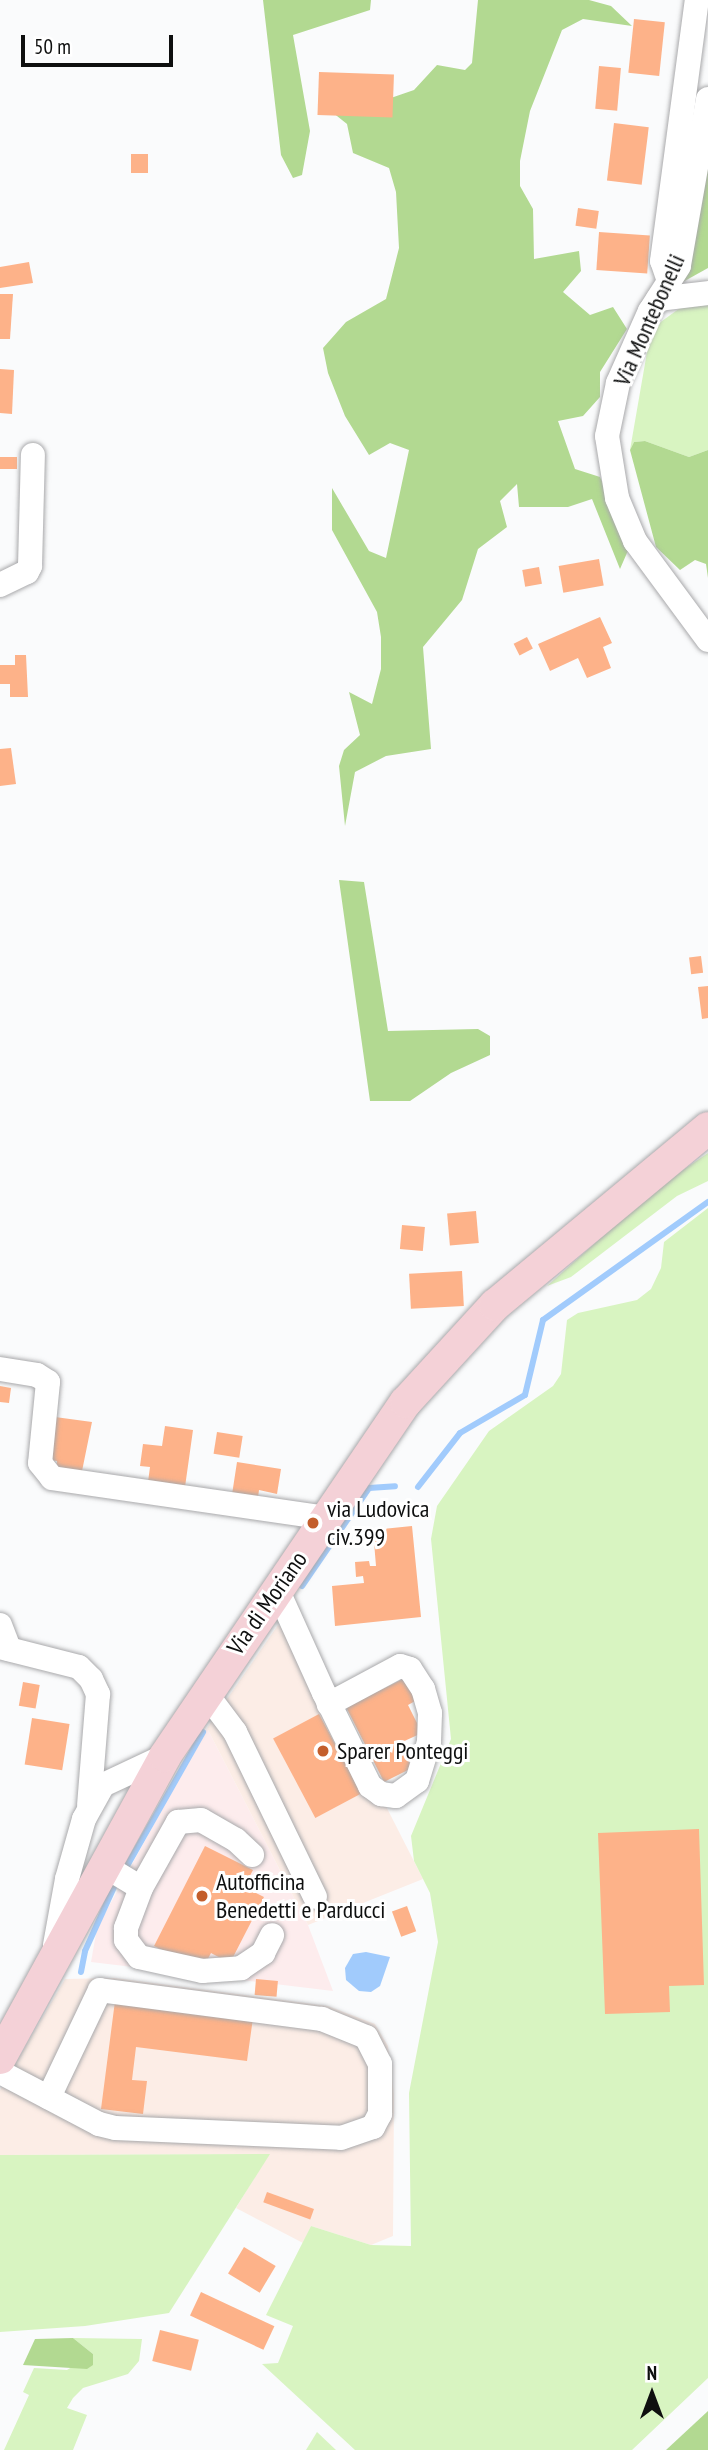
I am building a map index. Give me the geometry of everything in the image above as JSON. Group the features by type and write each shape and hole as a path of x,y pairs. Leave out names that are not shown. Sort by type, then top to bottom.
{"main road":[{"name":"Via di Moriano","path":"0,2058 103,1865 165,1756 205,1692 406,1402 471,1328 708,1128"}],"street":[{"path":"697,0 662,261 663,290 708,293"},
{"name":"Via Montebonelli","path":"708,99 679,265 663,290 618,383 607,436 617,498 635,541 708,639"},
{"path":"0,585 27,572 30,566 33,454"},
{"path":"0,1369 37,1375 48,1382 40,1463 52,1478 326,1518"},
{"path":"277,1589 329,1704 370,1786 381,1794 396,1796 417,1781 429,1742 430,1713 423,1689 410,1669 400,1665 329,1704"},
{"path":"0,1625 4,1648 79,1667 91,1679 98,1694 89,1809"},
{"path":"205,1692 235,1732 315,1897"},
{"path":"54,1955 66,1879 89,1809 103,1785 165,1756"},
{"path":"252,1855 236,1840 201,1820 178,1822 141,1888 126,1928 126,1940 139,1957 202,1971 241,1968 263,1953 272,1935"},
{"path":"103,1865 141,1888"},
{"path":"0,2072 49,2097 115,2128 341,2138 373,2127 380,2114 380,2064 366,2037 322,2020 100,1990 49,2097"}],"shaded area":[{"path":"278,1625 300,1637 423,1879 308,1925 207,1728"},
{"path":"207,1728 308,1925 333,1991 91,1962 97,1928"},
{"path":"115,1978 328,2006 375,2024 388,2046 394,2095 393,2236 371,2245 311,2226 303,2243 236,2208 269,2154 0,2155 0,2090 65,1979"}],"green space":[{"path":"263,0 371,0 370,10 293,35 310,131 302,175 293,178 281,155"},
{"path":"478,0 589,0 611,6 632,26 583,19 562,30 530,111 520,161 520,186 533,209 534,259 579,251 581,271 563,292 590,315 613,307 627,329 600,372 600,397 583,416 558,421 575,469 600,477 630,546 620,569 592,499 568,507 519,507 517,484 500,501 507,527 478,549 462,600 423,647 431,749 386,756 355,772 345,826 339,766 344,750 360,735 349,692 372,704 381,669 381,637 377,612 332,530 332,488 369,551 386,558 409,450 390,443 369,455 345,416 328,373 323,348 346,322 386,299 399,248 396,192 389,168 353,153 347,124 327,108 385,100 414,90 437,65 465,70 472,63"},
{"path":"708,150 708,268 681,283"},
{"path":"708,303 708,450 689,457 645,441 634,442 630,450 651,329 680,308"},
{"path":"645,441 689,457 708,450 708,578 706,564 695,560 680,570 656,547 630,450 634,442"},
{"path":"339,880 364,882 388,1031 478,1029 490,1036 490,1055 451,1073 410,1101 370,1101"},
{"path":"708,1153 708,1181 677,1196 571,1277 547,1286 658,1187"},
{"path":"708,1208 708,2378 632,2450 355,2450 262,2364 278,2363 293,2326 266,2315 311,2226 371,2245 411,2246 409,2093 438,1942 430,1893 414,1861 411,1836 451,1739 431,1539 437,1506 489,1431 553,1386 561,1374 567,1320 578,1313 637,1300 651,1289 661,1268 664,1242"},
{"path":"270,2154 169,2313 85,2326 0,2332 0,2155"},
{"path":"73,2338 142,2339 139,2361 128,2374 83,2388 73,2398 67,2408 87,2415 73,2450 4,2450 29,2395 23,2392 34,2368 67,2370 93,2354"},
{"path":"73,2338 93,2354 93,2365 87,2369 23,2365 35,2339"},
{"path":"708,2411 708,2450 666,2450"},
{"path":"317,2432 336,2450 306,2450"}],"water":[{"path":"366,1952 390,1957 380,1986 371,1992 359,1991 346,1980 345,1968 353,1954"}],"building":[{"path":"634,19 665,22 659,76 628,73"},
{"path":"599,66 621,68 617,111 595,109"},
{"path":"319,72 394,75 392,118 317,115"},
{"path":"614,123 649,127 642,185 607,181"},
{"path":"131,154 148,154 148,173 131,173"},
{"path":"578,208 599,211 596,229 575,226"},
{"path":"599,232 650,236 647,273 596,270"},
{"path":"29,262 33,283 0,288 0,267"},
{"path":"0,294 13,294 10,339 0,339"},
{"path":"0,369 14,370 12,414 0,413"},
{"path":"0,457 17,457 17,469 0,469"},
{"path":"599,559 604,586 563,593 559,566"},
{"path":"539,567 542,584 525,587 522,570"},
{"path":"600,617 612,643 603,647 611,668 587,678 578,658 550,671 538,644"},
{"path":"527,637 533,649 520,655 514,644"},
{"path":"15,655 26,655 28,697 10,697 10,684 0,684 0,665 15,665"},
{"path":"11,748 16,784 0,786 0,749"},
{"path":"701,956 703,973 691,974 689,957"},
{"path":"708,986 708,1018 702,1019 698,987"},
{"path":"476,1211 479,1243 450,1245 447,1214"},
{"path":"402,1225 425,1227 423,1251 400,1249"},
{"path":"462,1271 464,1306 411,1309 409,1274"},
{"path":"0,1386 11,1388 9,1403 0,1402"},
{"path":"55,1417 92,1422 81,1476 56,1473 57,1461 50,1460"},
{"path":"165,1426 193,1430 185,1487 148,1482 150,1467 140,1466 143,1444 162,1446"},
{"path":"217,1432 243,1436 239,1458 214,1454"},
{"path":"237,1462 281,1469 277,1494 259,1490 257,1505 231,1501"},
{"path":"412,1526 421,1617 335,1626 332,1586 364,1583 363,1576 356,1577 355,1562 369,1561 370,1566 376,1566 373,1530"},
{"path":"405,1678 417,1700 408,1705 422,1733 400,1743 412,1768 384,1782 346,1707"},
{"path":"23,1682 40,1685 36,1709 19,1706"},
{"path":"319,1714 361,1793 315,1818 273,1738"},
{"path":"32,1718 70,1724 62,1770 25,1764"},
{"path":"699,1829 704,1985 669,1986 670,2012 605,2014 598,1833"},
{"path":"205,1846 253,1870 244,1887 264,1897 230,1963 211,1953 202,1970 154,1946"},
{"path":"407,1906 416,1931 401,1937 392,1911"},
{"path":"256,1979 278,1981 277,1997 255,1995"},
{"path":"115,2001 253,2018 247,2061 136,2047 132,2080 147,2081 143,2114 101,2109"},
{"path":"267,2192 314,2209 310,2219 263,2202"},
{"path":"244,2247 276,2266 260,2293 228,2274"},
{"path":"201,2292 274,2326 263,2350 190,2316"},
{"path":"160,2330 199,2340 191,2371 152,2361"}],"waterway":[{"path":"418,1487 460,1433 525,1395 543,1320 708,1202"},
{"path":"302,1586 369,1488 395,1486"},
{"path":"127,1866 203,1732"},
{"path":"81,1972 85,1951 114,1887"}],"place":[{"name":"via Ludovica civ.399","path":"313,1523"},
{"name":"Sparer Ponteggi","path":"323,1751"},
{"name":"Autofficina Benedetti e Parducci","path":"202,1896"}]}
